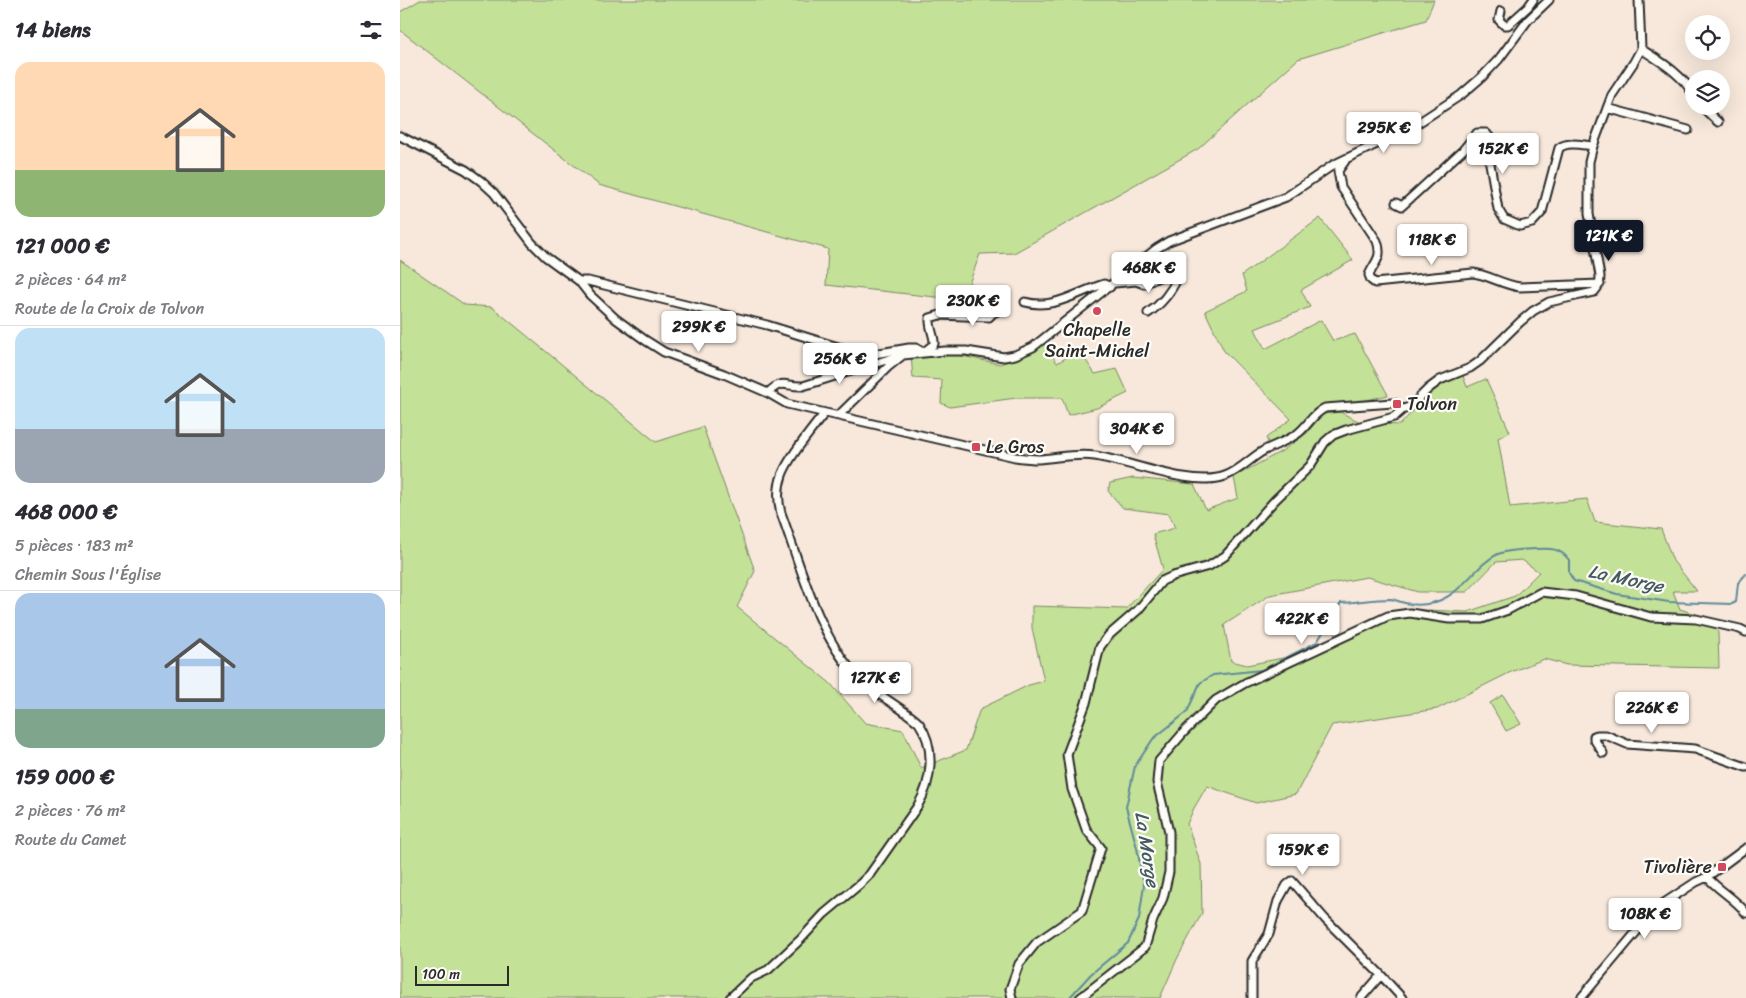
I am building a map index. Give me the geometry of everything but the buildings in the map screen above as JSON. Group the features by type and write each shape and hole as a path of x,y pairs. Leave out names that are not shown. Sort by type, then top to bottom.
{"street":[{"path":"1501,11 1499,20 1508,25 1533,0"},
{"path":"768,393 776,385 803,386 903,355 923,352 966,351 1004,357 1015,355 1033,347 1156,249 1169,241 1286,197 1332,165 1403,132 1461,95 1499,59 1528,20 1549,0"},
{"path":"1012,998 1010,989 1019,964 1037,942 1082,911 1100,848 1086,829 1072,789 1067,754 1086,703 1100,647 1108,636 1138,610 1162,582 1173,576 1209,566 1225,556 1275,500 1310,466 1325,442 1333,435 1394,417 1402,410 1411,406 1440,380 1470,368 1480,361 1533,311 1549,302 1594,292 1600,284 1598,256 1589,214 1589,162 1592,146 1607,108 1619,83 1641,50 1639,0"},
{"path":"1641,50 1667,67 1685,84"},
{"path":"1607,108 1688,130"},
{"path":"1711,115 1718,122"},
{"path":"1396,203 1402,206 1463,150 1473,136 1481,132 1491,139 1489,158 1498,209 1504,219 1520,226 1532,223 1542,212 1559,148 1563,145 1572,144 1592,146"},
{"path":"400,136 466,170 481,181 499,199 532,244 579,281 590,295 616,319 645,340 664,352 724,374 768,393 787,404 1015,457 1038,459 1093,455 1137,467 1210,479 1226,476 1263,451 1297,434 1311,417 1325,408 1393,403 1398,404 1402,410"},
{"path":"1349,157 1338,171 1341,187 1377,241 1380,251 1378,260 1369,275 1375,283 1473,273 1481,274 1511,286 1520,287 1600,284"},
{"path":"1024,302 1036,305 1047,304 1064,300 1104,284 1113,285 1136,281 1144,284 1175,269 1178,277 1169,294 1159,306 1148,313"},
{"path":"579,281 588,281 767,325 851,351 874,354 916,348 923,352"},
{"path":"923,352 934,344 935,340 931,333 930,318 940,316 989,317 1000,310"},
{"path":"839,415 888,367 903,355"},
{"path":"730,998 746,982 768,970 824,914 870,874 917,807 927,786 929,772 928,742 925,732 919,723 856,676 842,658 814,606 781,513 778,501 782,474 793,455 825,413"},
{"path":"1080,998 1145,946 1153,920 1163,898 1169,872 1169,832 1157,782 1159,761 1184,732 1216,700 1245,683 1388,616 1410,612 1449,619 1482,619 1508,610 1541,592 1576,596 1651,617 1696,619 1746,632"},
{"path":"1603,753 1594,736 1606,735 1627,744 1695,749 1746,767"},
{"path":"1581,998 1653,912 1696,882 1708,877 1746,848"},
{"path":"1708,877 1720,890 1744,908"},
{"path":"1252,998 1252,961 1269,934 1278,902 1287,885 1292,881 1325,919 1402,998"},
{"path":"1361,998 1381,975"}],"green space":[{"path":"420,0 1434,0 1426,20 1298,59 1198,149 1014,253 980,254 963,300 826,285 828,249 599,185 400,30 400,12"},
{"path":"1320,218 1353,260 1301,290 1310,307 1255,329 1265,349 1321,320 1333,341 1355,334 1388,395 1363,401 1322,405 1294,432 1269,444 1266,438 1291,419 1224,351 1205,311 1247,291 1242,275"},
{"path":"400,260 465,305 492,307 656,442 703,427 755,571 737,607 830,683 865,723 903,730 921,768 966,750 980,709 1029,685 1044,681 1032,628 1032,606 1126,609 1163,569 1153,534 1175,528 1169,514 1123,508 1108,491 1110,483 1133,478 1194,484 1206,510 1238,498 1234,477 1282,451 1307,433 1323,414 1340,412 1362,423 1400,425 1435,387 1463,376 1467,387 1486,379 1510,432 1498,438 1510,507 1587,499 1595,522 1661,529 1673,561 1697,591 1673,591 1680,609 1707,618 1718,632 1719,668 1567,665 1544,659 1511,672 1437,709 1332,725 1296,794 1256,803 1207,786 1187,824 1201,864 1202,913 1177,959 1160,998 400,998","holes":["1522,560 1539,572 1515,596 1467,612 1428,610 1374,617 1303,654 1247,665 1231,661 1224,625 1270,595 1367,577 1418,592 1467,592 1496,562"]},
{"path":"1044,343 1057,363 1079,350 1095,374 1117,369 1128,393 1097,408 1068,415 1062,398 1016,398 950,407 941,403 942,380 913,378 910,345 1000,364 1025,355"},
{"path":"1503,695 1521,724 1506,731 1490,703"}],"waterway":[{"name":"La Morge","path":"1069,998 1091,974 1128,943 1139,919 1144,885 1126,807 1135,766 1153,739 1187,712 1200,683 1213,675 1262,670 1317,642 1341,603 1391,599 1408,604 1422,604 1442,599 1459,588 1489,559 1508,551 1541,549 1559,551 1569,560 1569,573 1574,581 1617,594 1669,602 1732,604 1736,602 1738,583 1746,574"}],"place":[{"name":"Chapelle Saint-Michel","path":"1097,311"},
{"name":"Tolvon","path":"1397,404"},
{"name":"Le Gros","path":"976,447"},
{"name":"Tivolière","path":"1722,867"}]}
